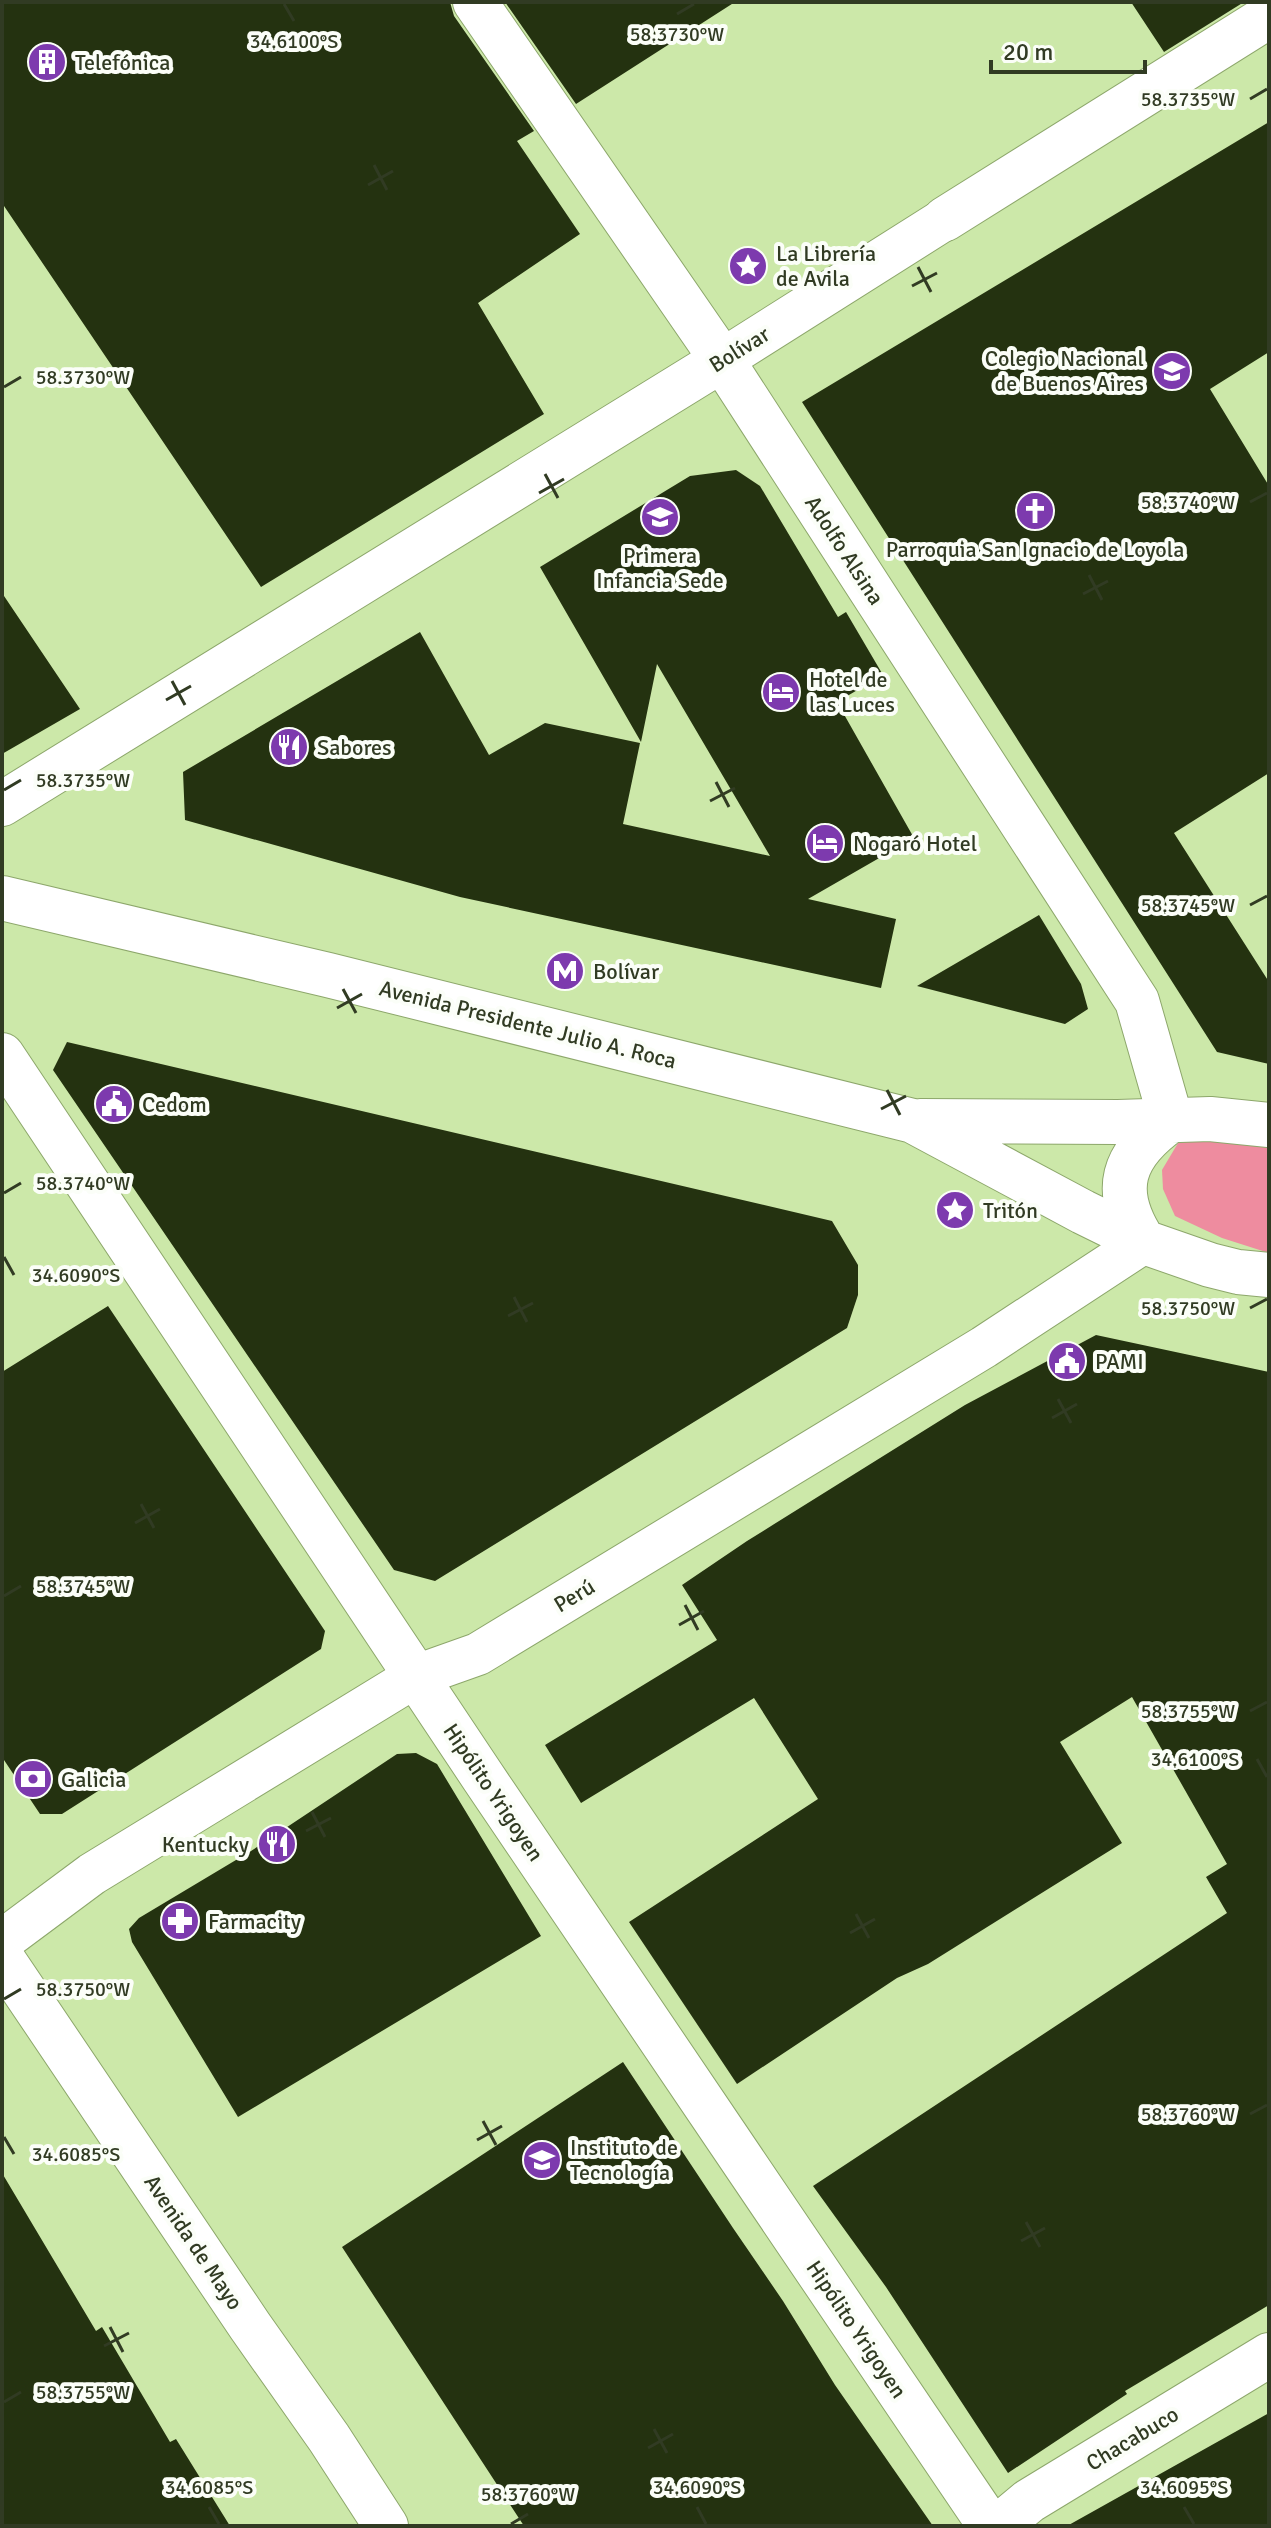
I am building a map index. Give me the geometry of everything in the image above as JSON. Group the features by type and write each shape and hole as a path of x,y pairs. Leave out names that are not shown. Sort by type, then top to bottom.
{"street":[{"name":"Adolfo Alsina","path":"475,2 722,360 1137,1001 1171,1120"},
{"name":"Bolívar","path":"2,804 722,360 1269,16"},
{"name":"Avenida Presidente Julio A. Roca","path":"2,898 328,975 913,1121 1144,1242 1210,1265 1259,1276 1269,1275"},
{"name":"Hipólito Yrigoyen","path":"2,1055 416,1676 990,2526"},
{"name":"Avenida Presidente Julio A. Roca","path":"913,1121 1210,1119 1269,1125"},
{"path":"1144,1242 1130,1217 1125,1183 1137,1149 1171,1120"},
{"name":"Perú","path":"2,1941 92,1874 416,1676 478,1654 984,1347 1144,1242"},
{"name":"Avenida de Mayo","path":"2,1958 386,2526"},
{"name":"Chacabuco","path":"999,2526 1029,2501 1269,2355"}],"shaded area":[{"path":"1201,1131 1269,1134 1269,1253 1222,1238 1175,1216 1163,1189 1162,1170 1178,1143"}],"building":[{"path":"2,2 450,2 454,16 534,131 517,141 580,234 478,303 544,414 261,587 2,203"},
{"path":"505,2 735,2 576,104"},
{"path":"1131,2 1244,2 1164,52"},
{"name":"Parroquia San Ignacio de Loyola","path":"1269,122 1269,352 1210,389 1269,486 1269,773 1174,833 1269,982 1269,1064 1217,1052 802,402"},
{"path":"736,470 760,486 838,617 846,612 883,675 837,702 914,838 808,899 896,919 881,988 460,897 185,820 183,772 420,632 489,755 545,723 640,743 623,824 770,856 657,664 641,742 540,567 690,476"},
{"path":"2,593 80,709 2,754"},
{"path":"1039,915 1081,984 1088,1009 1065,1024 917,986"},
{"path":"67,1042 832,1221 858,1265 858,1295 847,1328 435,1581 394,1570 53,1070"},
{"path":"108,1306 325,1631 321,1649 62,1814 40,1814 2,1757 2,1372"},
{"path":"1096,1335 1269,1372 1269,2305 1125,2391 1127,2394 1008,2473 886,2287 813,2186 1227,1913 1206,1877 1227,1864 1132,1697 1060,1742 1122,1843 928,1964 897,1978 737,2084 629,1922 818,1799 754,1698 581,1803 545,1745 717,1640 682,1585 965,1405"},
{"path":"416,1753 437,1764 541,1936 238,2117 132,1942 129,1929 139,1918 251,1851 397,1754"},
{"path":"623,2062 783,2301 835,2385 933,2526 524,2526 342,2247"},
{"path":"2,2173 96,2331 102,2327 170,2442 176,2439 230,2526 2,2526"},
{"path":"1269,2413 1269,2526 1067,2526"}],"place":[{"name":"Telefónica","path":"47,62"},
{"name":"La Librería de Avila","path":"748,266"},
{"name":"Colegio Nacional de Buenos Aires","path":"1172,371"},
{"name":"Parroquia San Ignacio de Loyola","path":"1035,511"},
{"name":"Primera Infancia Sede","path":"660,517"},
{"name":"Hotel de las Luces","path":"781,692"},
{"name":"Sabores","path":"289,747"},
{"name":"Nogaró Hotel","path":"825,843"},
{"name":"Bolívar","path":"565,971"},
{"name":"Cedom","path":"114,1104"},
{"name":"Tritón","path":"955,1210"},
{"name":"PAMI","path":"1067,1361"},
{"name":"Galicia","path":"33,1779"},
{"name":"Kentucky","path":"277,1844"},
{"name":"Farmacity","path":"180,1921"},
{"name":"Instituto de Tecnología","path":"542,2160"}]}
